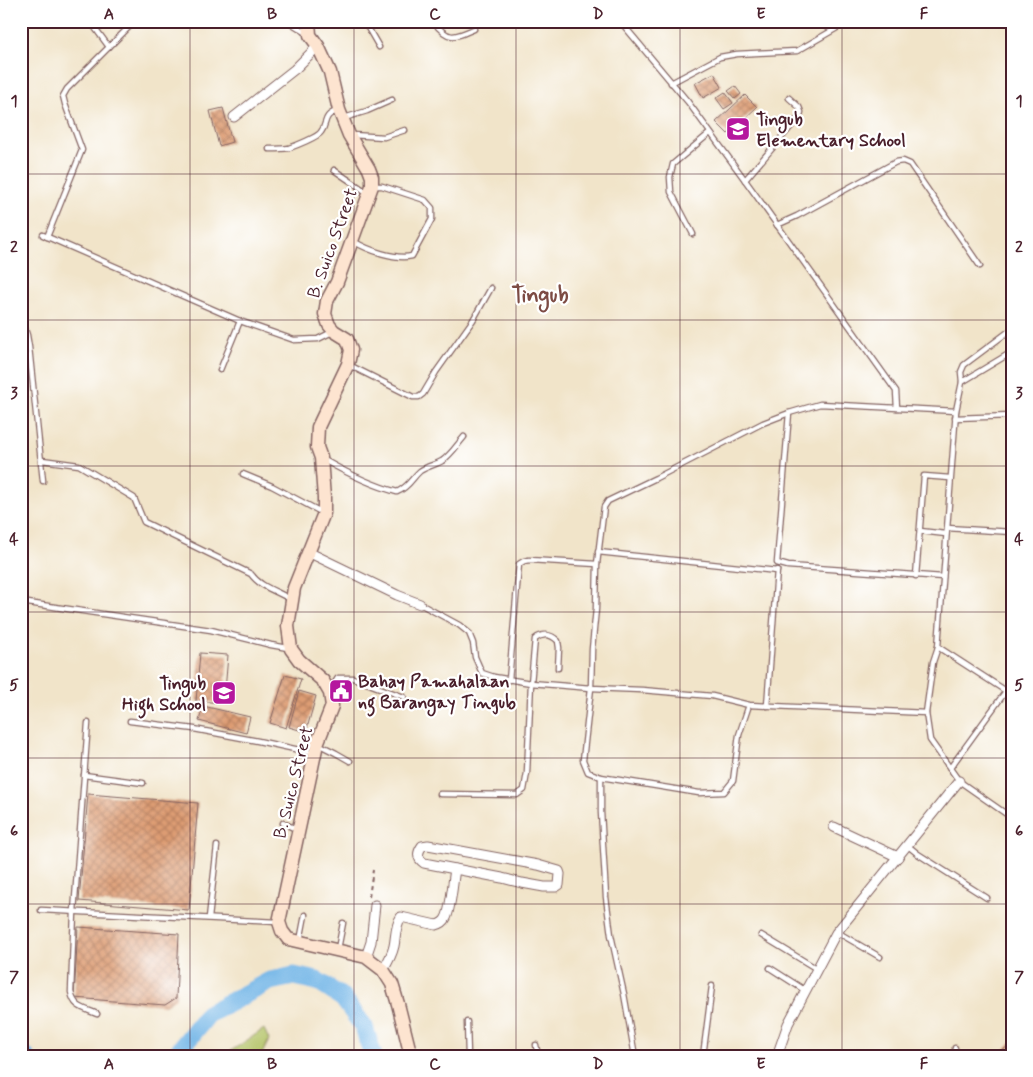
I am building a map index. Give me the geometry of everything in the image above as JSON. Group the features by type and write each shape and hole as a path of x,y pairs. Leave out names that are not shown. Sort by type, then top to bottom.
{"street":[{"name":"B. Suico Street","path":"291,649 288,626 294,588 324,513 321,458 317,447 318,427 348,364 351,350 347,339 334,331 329,325 325,314 327,301 337,282 371,190 372,177 349,135 341,114 330,72 318,46 310,35 308,21"},
{"path":"234,117 295,69 318,46"},
{"path":"308,552 420,604"},
{"path":"291,649 299,660 322,681 329,691"},
{"name":"B. Suico Street","path":"279,922 317,749 332,706 329,691"},
{"path":"777,1056 788,1024 837,932 959,781"},
{"path":"834,827 898,857"},
{"path":"428,845 538,865 559,871 559,885 556,887 544,887 455,868 424,863 418,856 422,846 428,845"},
{"path":"384,970 392,952 398,922 401,918 436,925 442,923 446,918 449,910 455,868"},
{"path":"366,957 375,905"},
{"path":"279,922 282,931 288,939 366,957 384,970 392,984 411,1056"}],"lane":[{"path":"90,21 109,47"},
{"path":"135,21 66,89 63,96 82,150 45,236 240,321 294,340 318,339 334,331"},
{"path":"288,21 310,35"},
{"path":"364,21 380,47"},
{"path":"433,21 448,35 457,36 474,28"},
{"path":"620,21 688,102 745,180 896,391 897,408"},
{"path":"671,83 720,56 797,51 849,21"},
{"path":"745,180 800,116 801,112 790,98"},
{"path":"269,149 290,148 316,136 321,132 326,119 331,113 341,114 367,111 392,100"},
{"path":"349,135 384,136 405,130"},
{"path":"693,234 671,192 670,177 673,164 710,133"},
{"path":"777,225 896,162 903,161 910,164 980,266"},
{"path":"334,170 371,190 382,186 425,200 432,208 432,219 412,256 398,258 362,246 352,240"},
{"path":"348,364 413,397 419,397 423,394 436,372 473,320 491,288"},
{"path":"22,320 27,335 43,481"},
{"path":"220,370 240,321"},
{"path":"1012,329 964,365 961,372 962,382 956,411 950,478 938,647 933,662 926,713 930,740 959,781 1012,818"},
{"path":"962,382 1012,352"},
{"path":"748,705 739,735 732,781 724,792 699,793 601,777 588,772 583,760 591,688 597,564 604,508 608,501 762,423 788,412 820,404 956,411"},
{"path":"766,706 788,412"},
{"path":"956,418 1012,416"},
{"path":"321,458 350,474 397,492 404,489 421,471 448,456 464,437"},
{"path":"42,460 79,465 134,498 144,522 251,574 256,580 292,600"},
{"path":"243,474 272,486 324,513"},
{"path":"916,576 924,476 950,478"},
{"path":"947,528 1012,532"},
{"path":"920,531 946,534"},
{"path":"598,552 777,571"},
{"path":"509,680 520,564 524,560 529,560 597,564"},
{"path":"778,563 788,566 943,577"},
{"path":"21,602 211,630 291,649"},
{"path":"420,604 459,625 468,633 482,673 494,677 531,683 712,696 748,705 926,713"},
{"path":"440,794 517,795 524,790 527,773 535,639 547,635 553,636 558,641 558,668"},
{"path":"938,647 1006,692"},
{"path":"329,691 338,678 353,678 404,697"},
{"path":"950,768 1012,686"},
{"path":"130,721 194,729 302,750 317,749 336,753 350,761"},
{"path":"88,723 74,912 71,992 72,999 78,1006 97,1014"},
{"path":"84,775 143,783"},
{"path":"601,777 606,897 611,935 635,1056"},
{"path":"282,823 299,830"},
{"path":"907,845 987,898"},
{"path":"209,918 216,846"},
{"path":"41,910 279,922"},
{"path":"300,942 305,915"},
{"path":"338,951 343,923"},
{"path":"837,932 880,957"},
{"path":"761,934 817,969"},
{"path":"770,968 806,991"},
{"path":"703,1056 712,986"},
{"path":"467,1022 468,1056"},
{"path":"536,1046 538,1056"},
{"path":"955,1048 956,1056"}],"path":[{"path":"373,870 369,898 375,905"}],"green space":[{"path":"264,1029 269,1040 261,1056 223,1056"}],"building":[{"path":"714,73 722,87 703,98 695,83"},
{"path":"735,86 741,94 735,99 728,91"},
{"path":"725,92 733,103 724,109 716,98"},
{"path":"745,95 757,107 728,134 716,122"},
{"path":"223,108 232,142 219,146 210,111"},
{"path":"200,653 228,655 224,703 196,701"},
{"path":"285,675 301,679 286,728 270,723"},
{"name":"Bahay Pamahalaan ng Barangay Tingub","path":"337,684 349,689 345,698 333,693"},
{"path":"299,691 316,696 306,732 289,727"},
{"path":"203,706 250,717 246,733 199,721"},
{"path":"88,794 198,803 189,910 79,901"},
{"path":"78,927 179,934 176,998 165,1005 74,998"},
{"path":"1012,1041 1012,1056 998,1056"}],"waterway":[{"path":"175,1056 208,1014 270,981 294,976 317,981 343,998 364,1027 373,1056"},
{"path":"21,1053 25,1056"}],"place":[{"name":"Tingub Elementary School","path":"738,129"},
{"name":"Bahay Pamahalaan ng Barangay Tingub","path":"341,691"},
{"name":"Tingub High School","path":"224,693"}],"district":[{"name":"Tingub","path":"540,294"}]}
